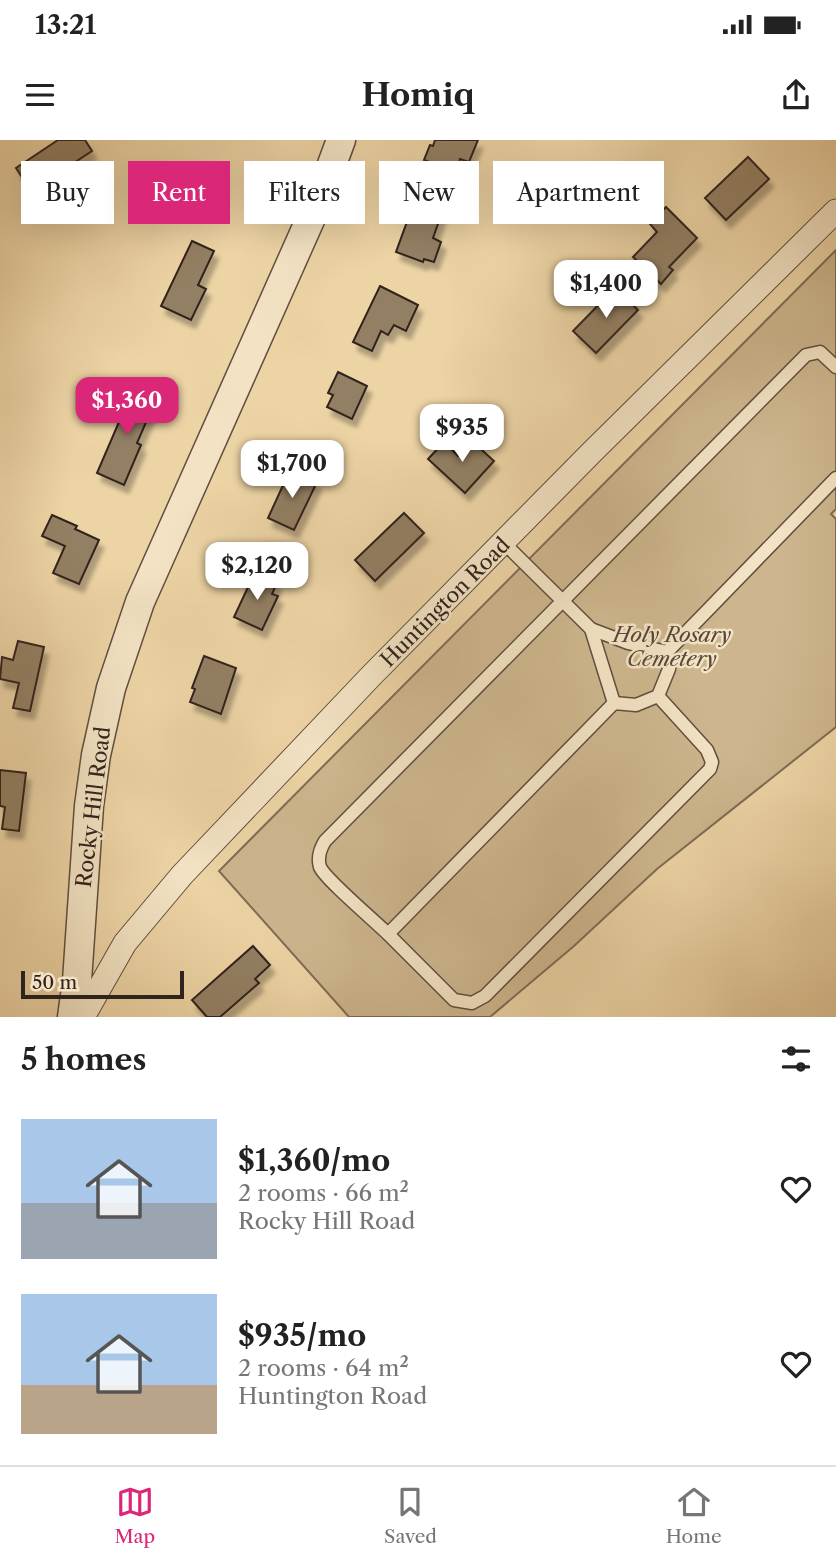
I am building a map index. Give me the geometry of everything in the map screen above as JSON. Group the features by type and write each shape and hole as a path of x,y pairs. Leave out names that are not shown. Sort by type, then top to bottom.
{"street":[{"name":"Rocky Hill Road","path":"72,1017 89,806 96,755 111,688 140,603 318,202 341,140"},
{"name":"Huntington Road","path":"83,1017 117,956 156,904 371,676 592,452 836,211"}],"lane":[{"path":"658,696 707,750 712,762 710,769 485,996 472,1003 454,1000 322,871 319,863 320,848 561,600 806,355 820,352 836,367"},
{"path":"614,703 636,705 658,696 668,669 667,652 836,478"},
{"path":"504,543 591,629 628,643 667,652"},
{"path":"591,629 614,703"},
{"path":"388,934 614,703"}],"green space":[{"name":"Holy Rosary Cemetery","path":"836,250 836,509 831,514 836,519 836,727 657,869 574,946 490,1017 349,1017 219,871"}],"building":[{"path":"58,140 85,140 92,151 77,161 26,161"},
{"path":"435,140 478,140 469,161 424,160 430,145 433,146"},
{"path":"748,157 769,179 726,220 705,198"},
{"path":"666,207 697,238 669,267 673,270 661,284 633,257 657,232 650,224 664,224"},
{"path":"406,224 438,224 433,238 441,242 434,262 424,259 423,262 396,252"},
{"path":"192,241 214,251 198,285 206,289 191,320 161,306"},
{"path":"380,286 418,305 406,331 394,325 388,335 381,331 372,351 353,342"},
{"path":"615,288 638,310 596,353 573,331"},
{"path":"338,372 367,386 352,419 327,407 333,395 328,393"},
{"path":"134,387 157,397 137,443 141,445 124,485 97,473"},
{"path":"472,441 494,461 465,493 428,459 444,442 458,456"},
{"path":"290,470 317,482 294,530 268,518"},
{"path":"404,513 424,533 375,581 355,560"},
{"path":"52,515 99,540 79,584 53,573 65,546 42,536"},
{"path":"255,572 277,583 272,594 278,596 262,630 234,617"},
{"path":"18,641 44,647 30,711 13,708 19,683 0,679 2,657 13,660"},
{"path":"204,656 236,668 221,714 190,702 195,689 192,688"},
{"path":"0,770 26,773 19,831 2,829 5,807 0,806"},
{"path":"253,946 270,965 255,979 259,983 220,1017 207,1017 192,1000"}]}
